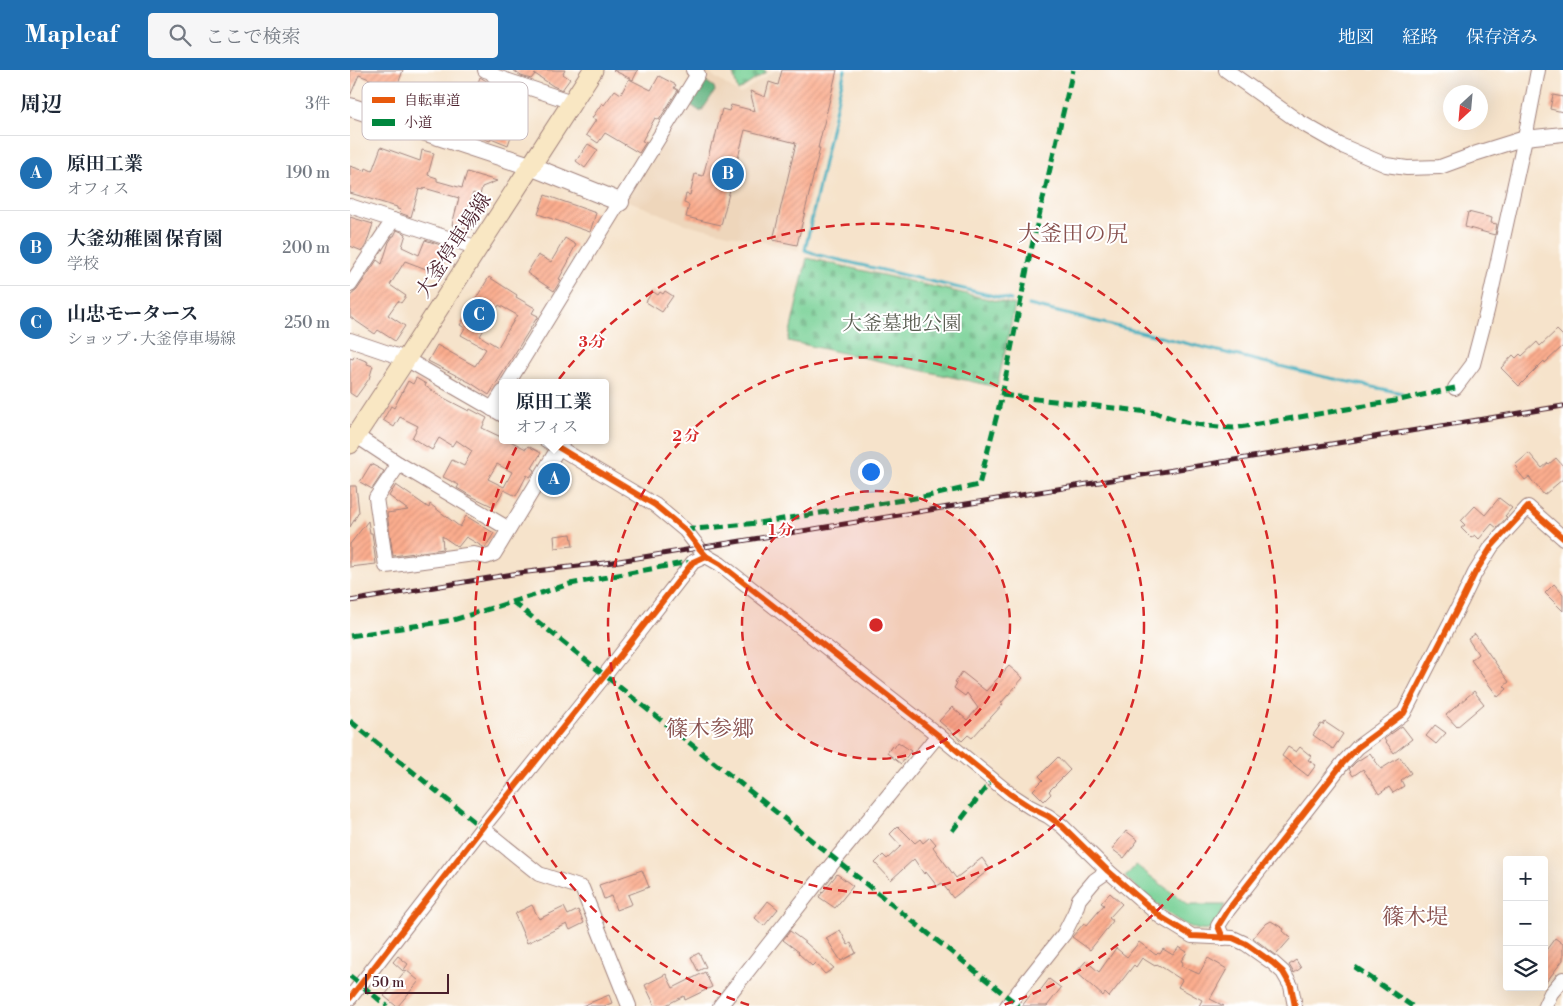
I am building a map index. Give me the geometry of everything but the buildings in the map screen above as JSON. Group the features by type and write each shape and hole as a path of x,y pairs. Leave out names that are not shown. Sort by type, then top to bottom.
{"main road":[{"name":"大釜停車場線","path":"353,440 593,70"}],"street":[{"path":"510,379 698,74 693,70"},
{"path":"1226,70 1298,121 1340,145 1386,165 1407,168 1440,167 1525,138 1563,134"},
{"path":"1455,388 1473,364 1487,311 1538,70"},
{"path":"489,71 494,76 512,82"},
{"path":"528,87 572,102"},
{"path":"350,107 362,111"},
{"path":"451,140 530,166 620,202"},
{"path":"350,206 478,248"},
{"path":"352,279 394,220"},
{"path":"350,340 406,360 498,412"},
{"path":"353,440 399,464 509,530"},
{"path":"553,444 655,505 686,530 706,556 720,564 1010,794 1062,826 1108,871 1178,929 1192,936 1233,938 1246,944 1273,963 1283,972 1291,986 1295,1006"},
{"path":"399,464 376,498 386,566 474,554 486,557 494,554 559,447"},
{"path":"1223,938 1218,926 1228,910 1343,763 1358,747 1404,713 1475,573 1492,546 1528,507 1563,538"},
{"path":"350,998 693,562 706,556"},
{"path":"720,1006 832,864 938,735"},
{"path":"482,828 539,874 582,888 629,1006"},
{"path":"1007,1006 1064,934 1075,912 1078,899 1095,880 1108,871"},
{"path":"1544,1006 1551,993 1563,979"}],"shaded area":[{"path":"704,70 740,94 775,70 841,70 798,250 685,224 624,199"}],"green space":[{"path":"732,70 765,70 766,72 738,91"},
{"path":"701,78 714,87 715,91 701,112 685,101"},
{"name":"大釜墓地公園","path":"807,258 1015,305 997,387 788,341"},
{"path":"1136,865 1188,905 1225,905 1211,929 1199,930 1188,926 1152,901 1125,877"}],"waterway":[{"path":"845,70 805,250 818,255 1011,300"},
{"path":"1029,305 1325,377 1402,393"}],"railway":[{"path":"350,601 519,573 613,562 1563,406"}],"marked path":[{"path":"685,530 758,523 928,496 979,485 1002,395 1029,259 1073,70"},
{"path":"1002,395 1157,413 1195,424 1234,428 1395,401 1455,388"},
{"path":"350,636 453,620 570,584 693,562"},
{"path":"513,602 1019,1006"},
{"path":"350,721 482,828"},
{"path":"952,831 992,780"},
{"path":"1355,967 1412,1006"},
{"path":"350,976 387,1006"}],"cycle path":[{"path":"553,444 655,505 685,530 706,556 720,564 1010,794 1062,826 1108,871 1161,917 1192,936 1233,938 1246,944 1273,963 1283,972 1291,986 1295,1006"},
{"path":"1223,938 1218,926 1228,910 1343,763 1358,747 1404,713 1475,573 1492,546 1528,507 1563,538"},
{"path":"350,998 693,562 706,556"}],"place":[{"name":"大釜幼稚園 保育園","path":"728,174"},
{"name":"山忠モータース","path":"479,315"},
{"name":"原田工業","path":"554,479"}],"district":[{"name":"大釜田の尻","path":"1073,233"},
{"name":"篠木参郷","path":"710,728"},
{"name":"篠木堤","path":"1415,916"}]}
